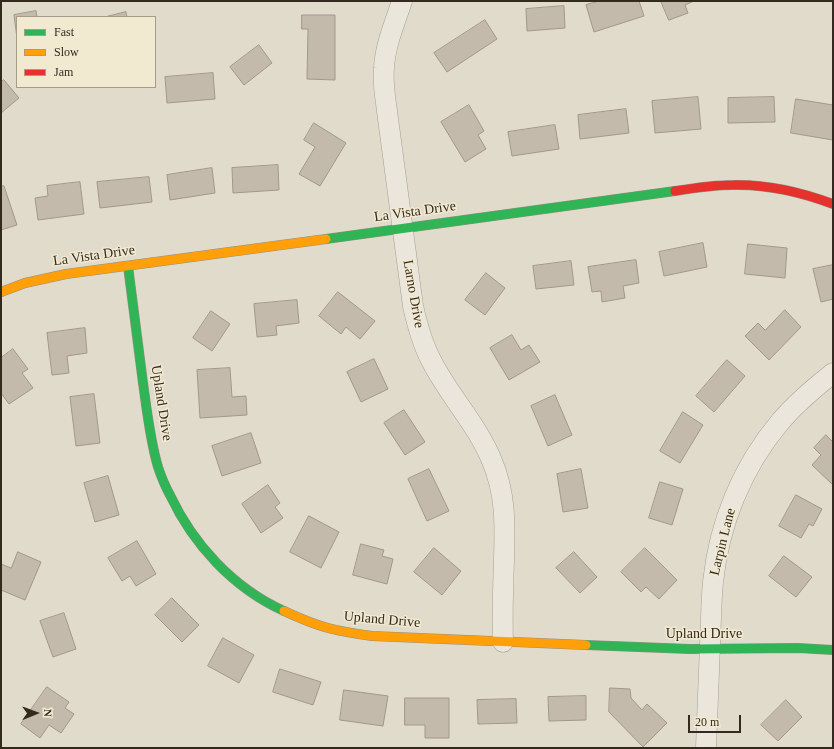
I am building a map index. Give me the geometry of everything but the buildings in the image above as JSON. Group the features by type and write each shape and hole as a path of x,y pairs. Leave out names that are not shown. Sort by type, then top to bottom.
{"street":[{"name":"Larno Drive","path":"402,1 389,39 384,69 385,96 413,306 418,327 430,360 482,440 493,462 500,486 504,504 505,526 502,624 503,642"},
{"name":"La Vista Drive","path":"1,292 11,287 41,278 66,274 705,187 735,185 794,191 833,204"},
{"name":"Upland Drive","path":"128,266 150,434 159,468 169,494 182,519 198,543 217,564 242,585 268,603 297,618 327,628 372,636 635,647 710,649 810,648 833,650"},
{"name":"Larpin Lane","path":"706,748 713,581 720,541 727,516 736,493 758,451 780,422 810,392 833,373"}],"traffic: fast":[{"path":"326,239 675,191"},
{"path":"128,266 149,425 155,457 165,485 190,531 216,563 248,590 284,611"},
{"path":"586,645 690,649 798,648 833,650"}],"traffic: slow":[{"path":"1,292 25,283 66,274 326,239"},
{"path":"284,611 317,625 345,632 372,636 586,645"}],"traffic: jam":[{"path":"675,191 719,186 746,185 772,187 797,192 833,204"}]}
